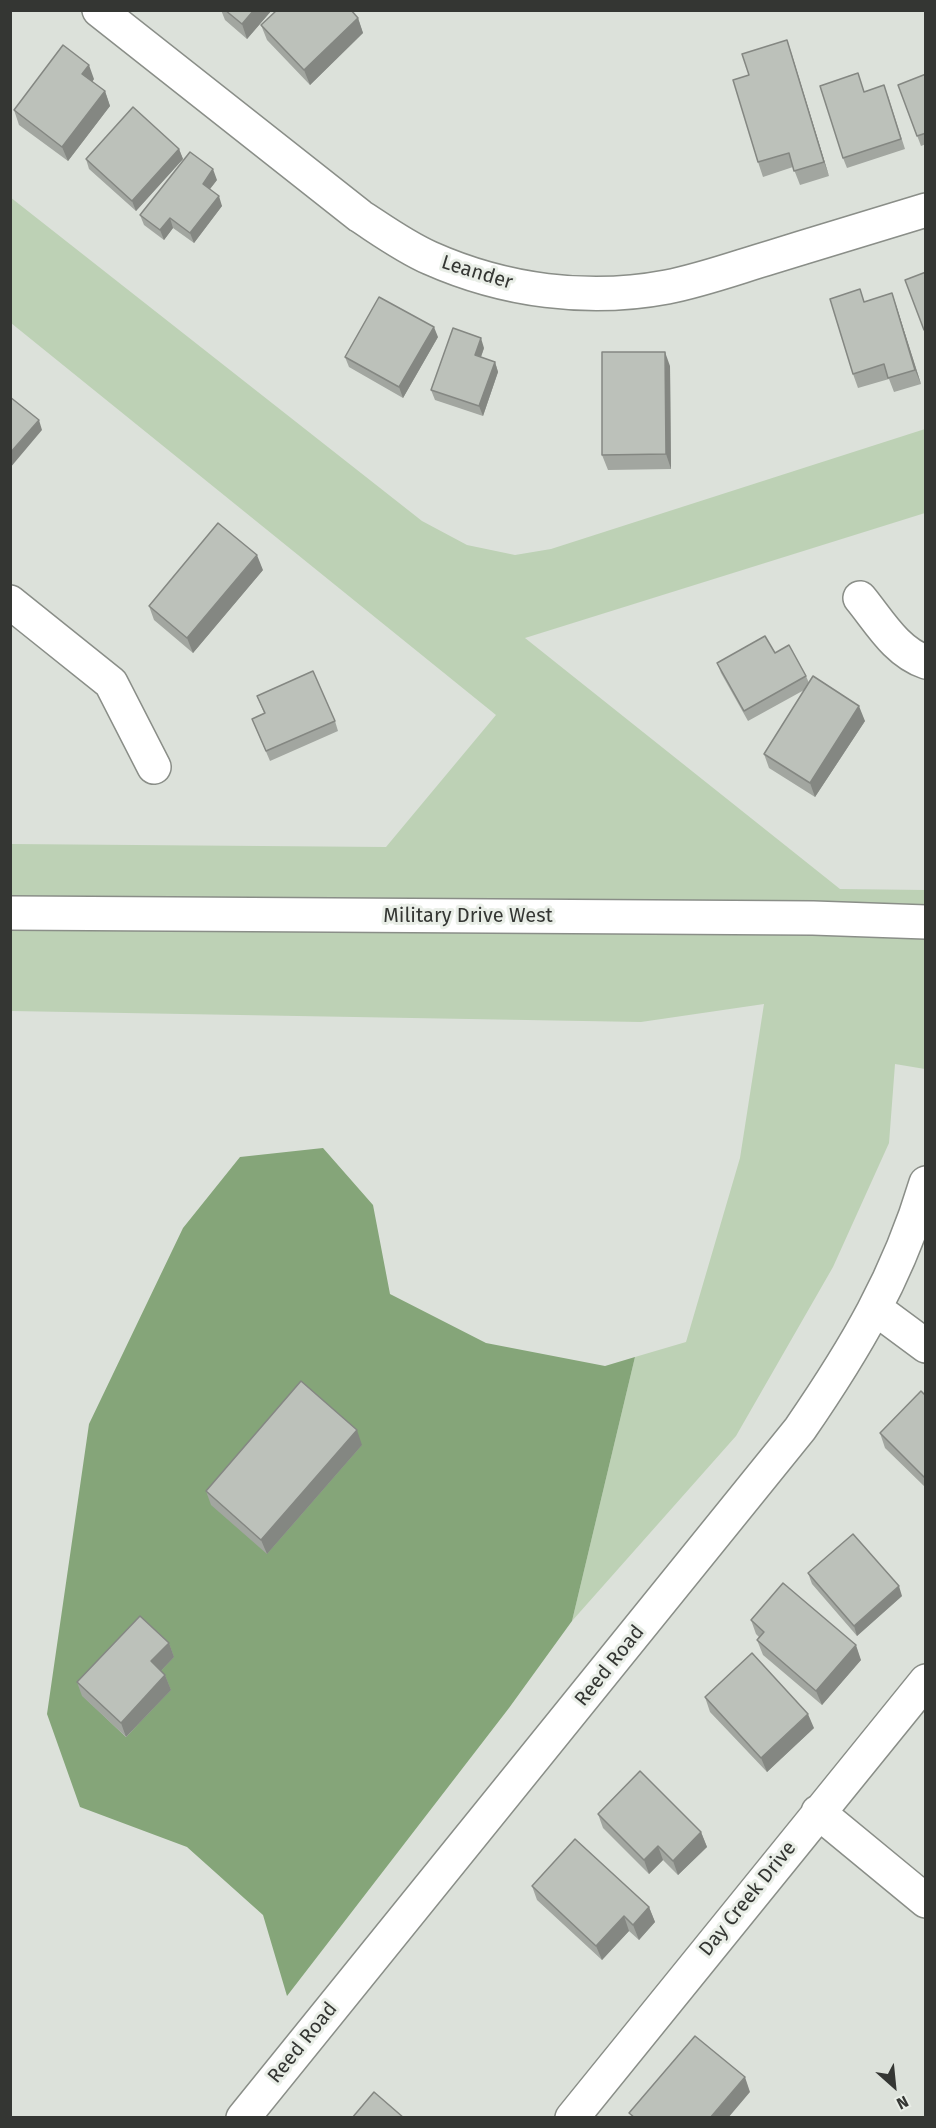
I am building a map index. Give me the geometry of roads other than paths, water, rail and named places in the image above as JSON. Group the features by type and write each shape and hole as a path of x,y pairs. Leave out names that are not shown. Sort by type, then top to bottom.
{"street":[{"name":"Leander","path":"99,10 360,216 394,239 429,258 467,273 506,284 546,291 587,294 626,292 667,286 707,277 926,210"},
{"path":"860,598 899,647 926,662"},
{"path":"10,602 111,683 154,767"},
{"name":"Military Drive West","path":"10,913 801,918 926,922"},
{"name":"Reed Road","path":"243,2118 763,1477 831,1384 876,1309 898,1262 926,1183"},
{"path":"876,1309 926,1346"},
{"name":"Day Creek Drive","path":"572,2118 926,1681"},
{"path":"818,1812 926,1901"}]}
